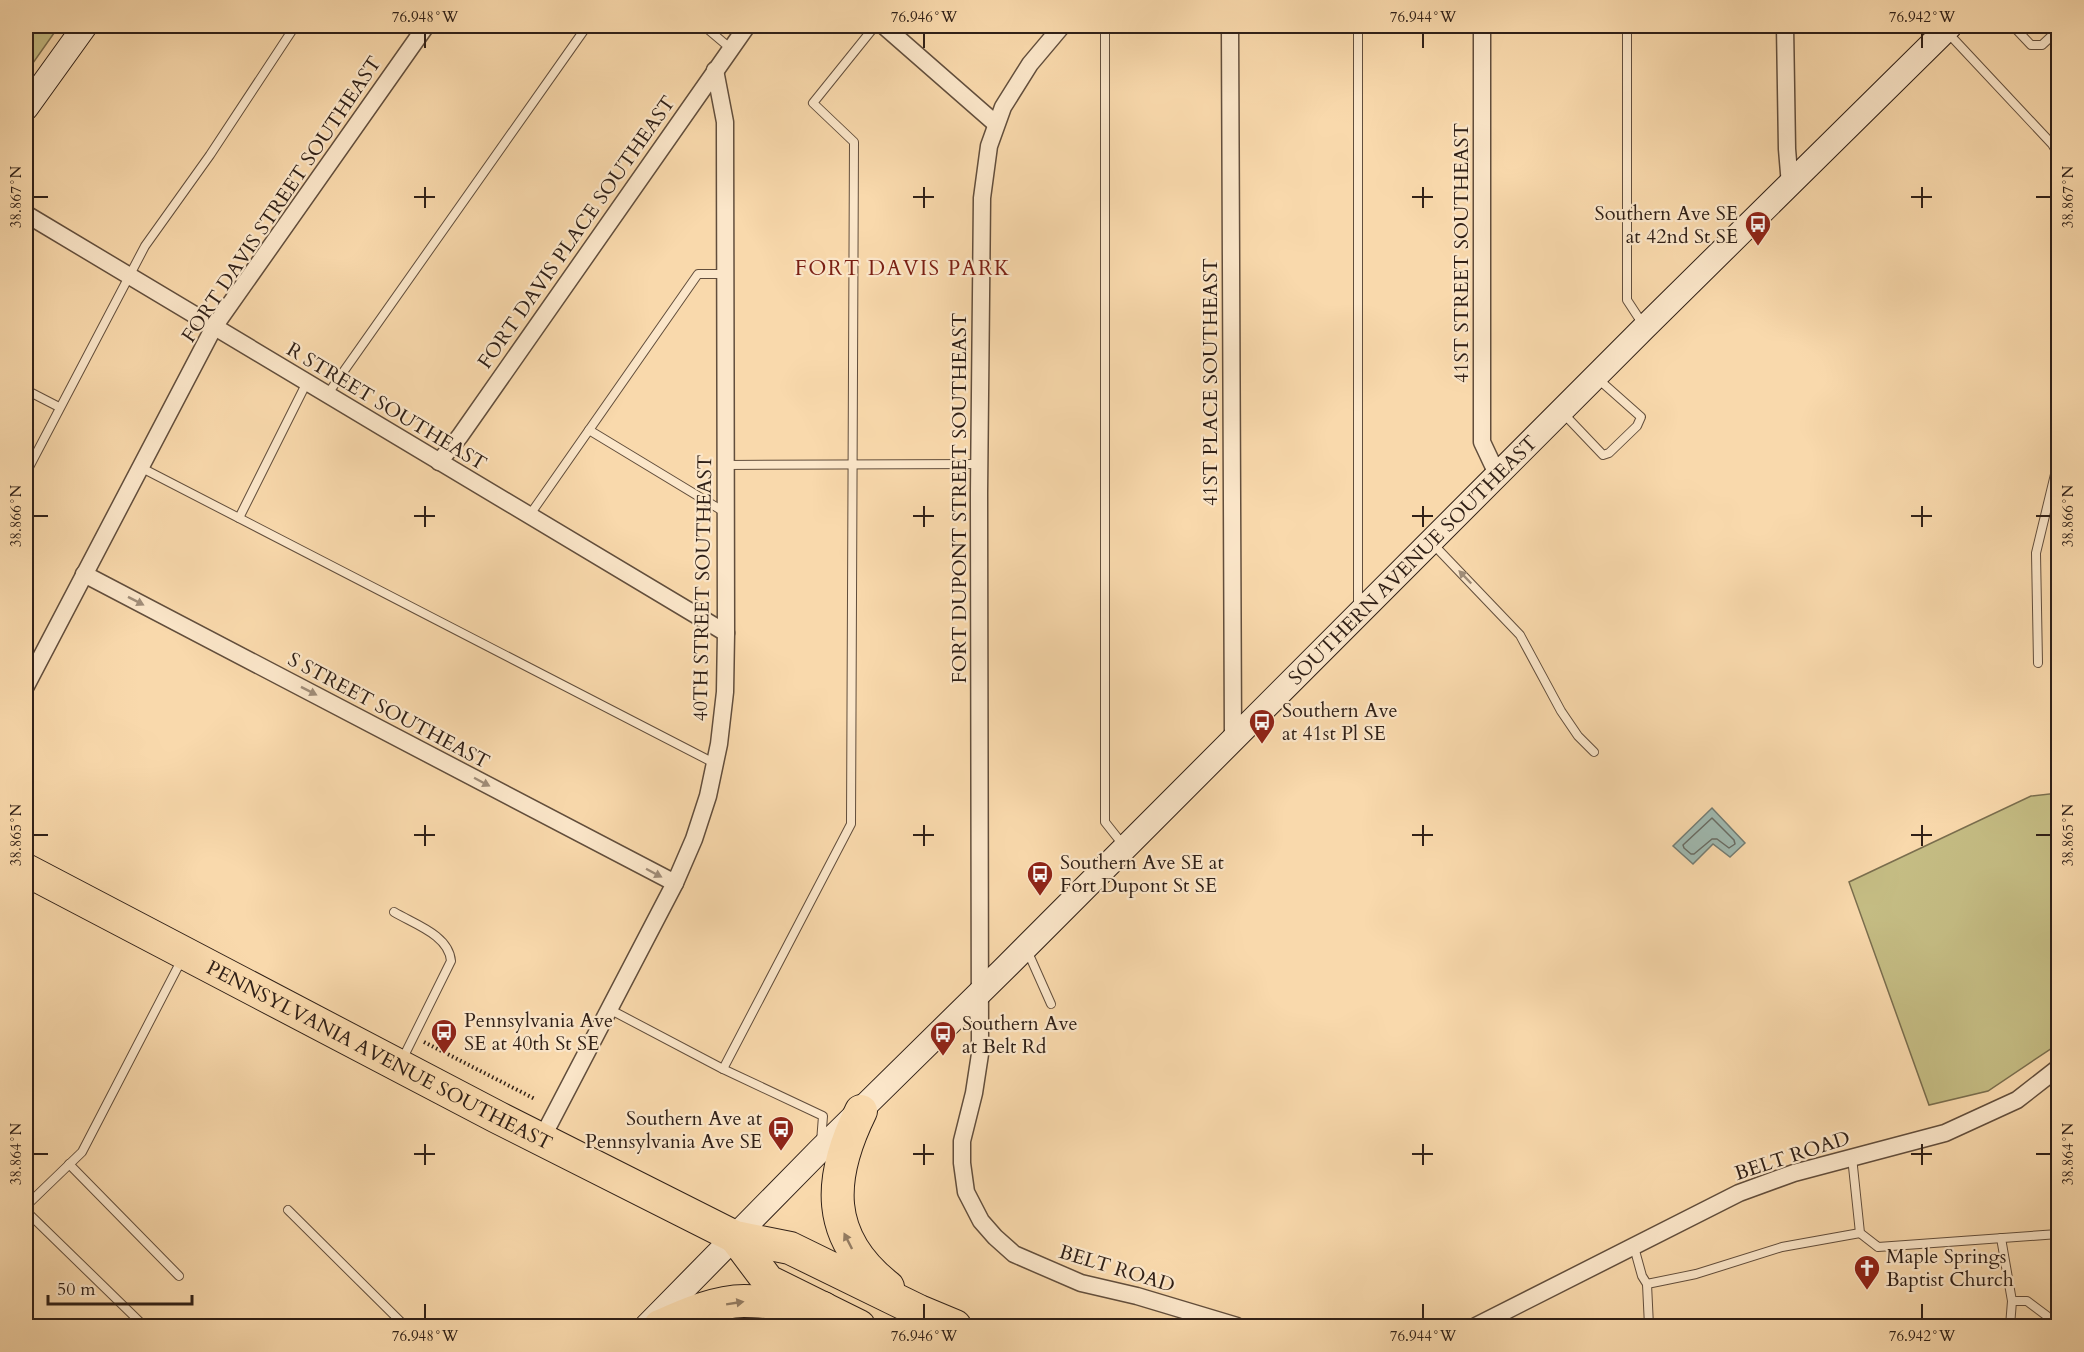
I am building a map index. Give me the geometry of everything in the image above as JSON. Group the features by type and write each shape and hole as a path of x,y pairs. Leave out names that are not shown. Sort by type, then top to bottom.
{"highway":[{"name":"PENNSYLVANIA AVENUE SOUTHEAST","path":"26,870 541,1140 735,1237"},
{"path":"861,1111 848,1138 839,1176 838,1205 845,1237 870,1273 919,1311"},
{"path":"735,1237 790,1248 919,1311 955,1326"},
{"path":"735,1237 768,1281 860,1326"},
{"path":"660,1326 710,1308 743,1301 823,1308"}],"main road":[{"path":"26,108 85,26"},
{"name":"SOUTHERN AVENUE SOUTHEAST","path":"647,1326 820,1150 1948,28"}],"street":[{"name":"FORT DAVIS STREET SOUTHEAST","path":"26,686 214,327 426,26"},
{"name":"FORT DAVIS PLACE SOUTHEAST","path":"439,462 460,436 747,26"},
{"path":"884,26 996,124"},
{"name":"41ST PLACE SOUTHEAST","path":"1230,26 1233,739"},
{"name":"41ST STREET SOUTHEAST","path":"1482,26 1482,442 1498,476"},
{"path":"1785,26 1790,185"},
{"name":"FORT DUPONT STREET SOUTHEAST","path":"980,993 982,198 989,146 996,124 1011,91 1058,27"},
{"name":"40TH STREET SOUTHEAST","path":"541,1140 675,884 699,825 716,764 723,710 726,633 726,465 724,122 715,70"},
{"name":"R STREET SOUTHEAST","path":"26,214 726,633"},
{"name":"S STREET SOUTHEAST","path":"84,574 675,884"},
{"name":"BELT ROAD","path":"980,993 980,1054 974,1093 962,1141 962,1163 966,1192 981,1221 1014,1254 1054,1272 1082,1283 1137,1296 1237,1326"},
{"name":"BELT ROAD","path":"1476,1326 1739,1193 1785,1175 1945,1133 2018,1100 2058,1068"}],"lane":[{"path":"26,473 145,246 210,155 296,26"},
{"path":"327,395 587,26"},
{"path":"704,26 730,48"},
{"path":"723,1069 851,824 854,142 813,103 875,26"},
{"path":"1104,26 1106,30 1105,822 1125,847"},
{"path":"1358,26 1358,616"},
{"path":"1627,26 1627,300 1645,327"},
{"path":"2013,26 2031,45 2042,45 2058,30"},
{"path":"1948,28 2052,144 2058,154"},
{"path":"529,516 698,274 725,274"},
{"path":"1562,412 1603,455 1609,453 1637,426 1641,417 1597,378"},
{"path":"239,518 307,382"},
{"path":"26,390 59,407"},
{"path":"589,430 726,513"},
{"path":"2038,663 2036,553 2058,462"},
{"path":"726,465 980,464"},
{"path":"140,467 716,764"},
{"path":"1432,542 1520,635 1562,711 1578,736 1594,752"},
{"path":"394,912 440,939 450,953 451,961 399,1066"},
{"path":"1026,947 1051,1004"},
{"path":"26,1206 82,1152 185,953"},
{"path":"609,1009 723,1069 823,1116 820,1150"},
{"path":"1852,1157 1860,1233 1878,1247 2058,1234"},
{"path":"69,1164 179,1276"},
{"path":"288,1210 401,1322 402,1326"},
{"path":"26,1211 141,1323"},
{"path":"1647,1284 1696,1274 1782,1246 1860,1233"},
{"path":"2001,1238 2012,1301 2010,1326"},
{"path":"1634,1247 1642,1276 1647,1284 1649,1326"},
{"path":"2012,1301 2027,1301 2047,1316 2050,1326"}],"path":[{"path":"422,1041 535,1099"}],"shaded area":[{"path":"26,26 59,26 26,73"},
{"path":"2058,793 2058,1044 1988,1091 1929,1105 1849,882 2031,796"}],"water":[{"path":"1712,808 1745,843 1730,857 1713,844 1693,864 1673,846"}],"place":[{"name":"Southern Ave SE at 42nd St SE","path":"1758,247"},
{"name":"Southern Ave at 41st Pl SE","path":"1262,745"},
{"name":"Southern Ave SE at Fort Dupont St SE","path":"1040,897"},
{"name":"Pennsylvania Ave SE at 40th St SE","path":"444,1055"},
{"name":"Southern Ave at Belt Rd","path":"943,1057"},
{"name":"Southern Ave at Pennsylvania Ave SE","path":"781,1152"},
{"name":"Maple Springs Baptist Church","path":"1867,1291"}],"district":[{"name":"FORT DAVIS PARK","path":"903,268"}]}
